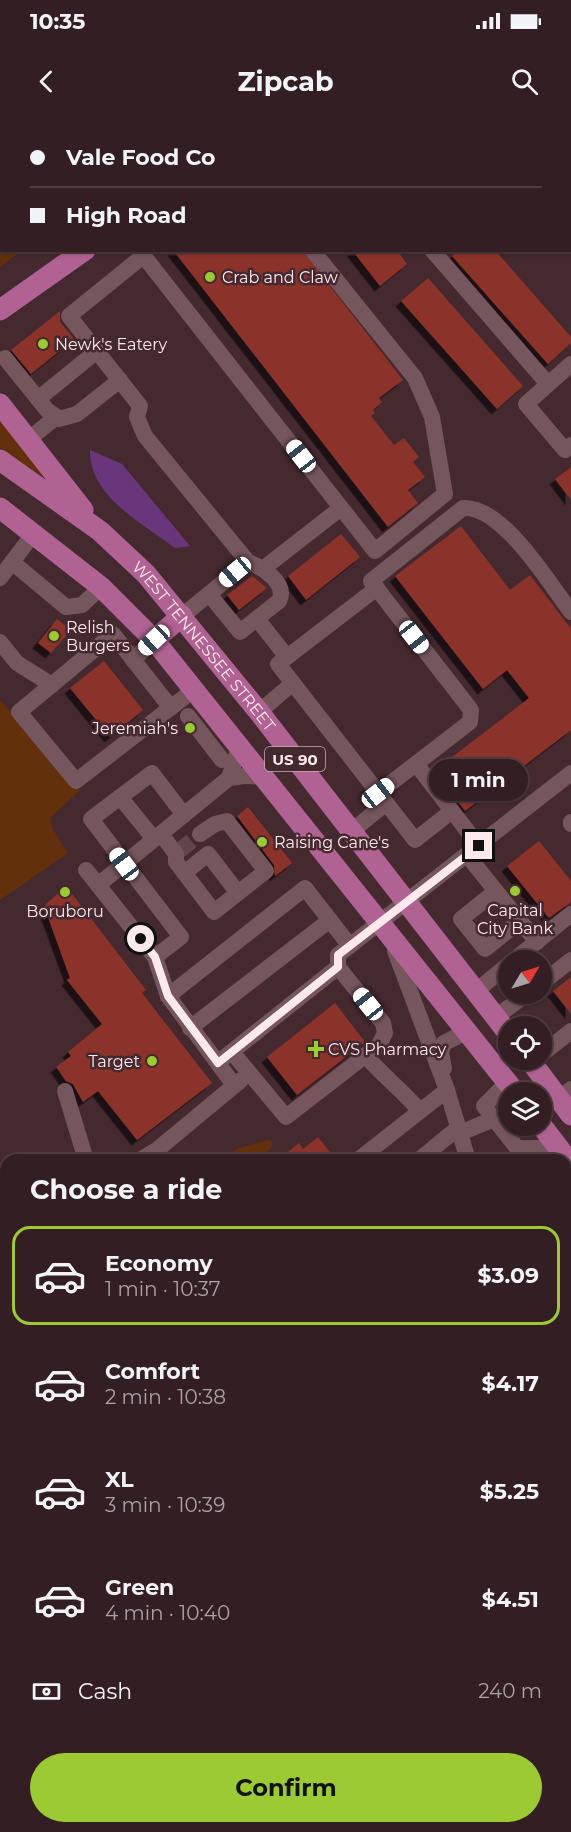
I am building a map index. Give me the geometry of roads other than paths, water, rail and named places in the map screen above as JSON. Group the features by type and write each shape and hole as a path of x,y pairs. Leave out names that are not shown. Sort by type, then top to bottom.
{"main road":[{"path":"34,285 69,252"},
{"path":"0,310 82,252"},
{"path":"0,404 100,531"},
{"name":"WEST TENNESSEE STREET","path":"0,460 100,531 146,574 182,616 352,831 498,1020"},
{"name":"WEST TENNESSEE STREET","path":"0,508 101,587 154,640 508,1082"},
{"path":"154,640 182,616"},
{"path":"236,740 258,712"},
{"path":"543,1070 567,1101"},
{"path":"550,1136 563,1154"}],"street":[{"path":"209,594 240,632 279,601 282,595 281,589 264,568 248,561 145,436 139,425 140,406 69,316 141,253 375,551 445,494 432,417 415,378 314,252"},
{"path":"434,252 548,384"},
{"path":"38,399 97,351"},
{"path":"5,358 38,399 56,417 68,418 77,414 120,380"},
{"path":"571,364 525,404 565,450 571,445"},
{"path":"28,440 56,417"},
{"path":"352,831 416,764 470,722 471,710 371,581 463,508 473,507 507,530 571,612"},
{"path":"264,568 341,508"},
{"path":"34,533 4,571 66,607 82,604 101,587"},
{"path":"182,616 248,561"},
{"path":"377,588 278,664 415,840 452,811"},
{"path":"257,619 287,657"},
{"path":"171,708 113,634 19,712 76,781 171,708 195,689"},
{"path":"133,660 154,640"},
{"path":"0,642 17,663 52,685"},
{"path":"258,712 293,683"},
{"path":"188,716 218,755 236,740"},
{"path":"228,778 236,740"},
{"path":"416,764 452,811 496,891 537,942"},
{"path":"155,957 180,937 91,819 152,773 184,815"},
{"path":"232,1052 286,1117 379,1045 385,1033 383,1023 338,967 338,955 570,776"},
{"path":"98,885 228,778 265,777"},
{"path":"120,797 158,836 178,852 176,862 214,912 266,871 227,821 215,824 200,834"},
{"path":"184,873 208,854 238,893"},
{"path":"86,870 155,957 168,996 189,1028 234,1085"},
{"path":"168,996 305,888 351,946"},
{"path":"496,891 461,919 485,949 520,921"},
{"path":"527,950 571,914"},
{"path":"189,1028 330,920"},
{"path":"381,922 410,983 466,1154"},
{"path":"552,975 571,960"},
{"path":"218,1063 338,967"},
{"path":"476,991 498,973"},
{"path":"509,1016 519,1004"},
{"path":"552,1045 571,1031"},
{"path":"447,1090 441,1053 444,1043 462,1034 474,1039"},
{"path":"365,1055 381,1074 397,1084 420,1111"},
{"path":"150,1154 249,1072"},
{"path":"366,1154 447,1090"},
{"path":"65,1091 84,1154"},
{"path":"498,1096 484,1106 517,1148 553,1154"},
{"path":"427,1154 460,1130 494,1119"}],"tunnel":[{"path":"179,851 200,834"}],"place":[{"name":"Crab and Claw","path":"210,277"},
{"name":"Newk's Eatery","path":"43,344"},
{"name":"Relish Burgers","path":"54,636"},
{"name":"Jeremiah's","path":"190,728"},
{"name":"Raising Cane's","path":"262,842"},
{"name":"Capital City Bank","path":"515,891"},
{"name":"Boruboru","path":"65,892"},
{"name":"CVS Pharmacy","path":"316,1049"},
{"name":"Target","path":"152,1061"}]}
